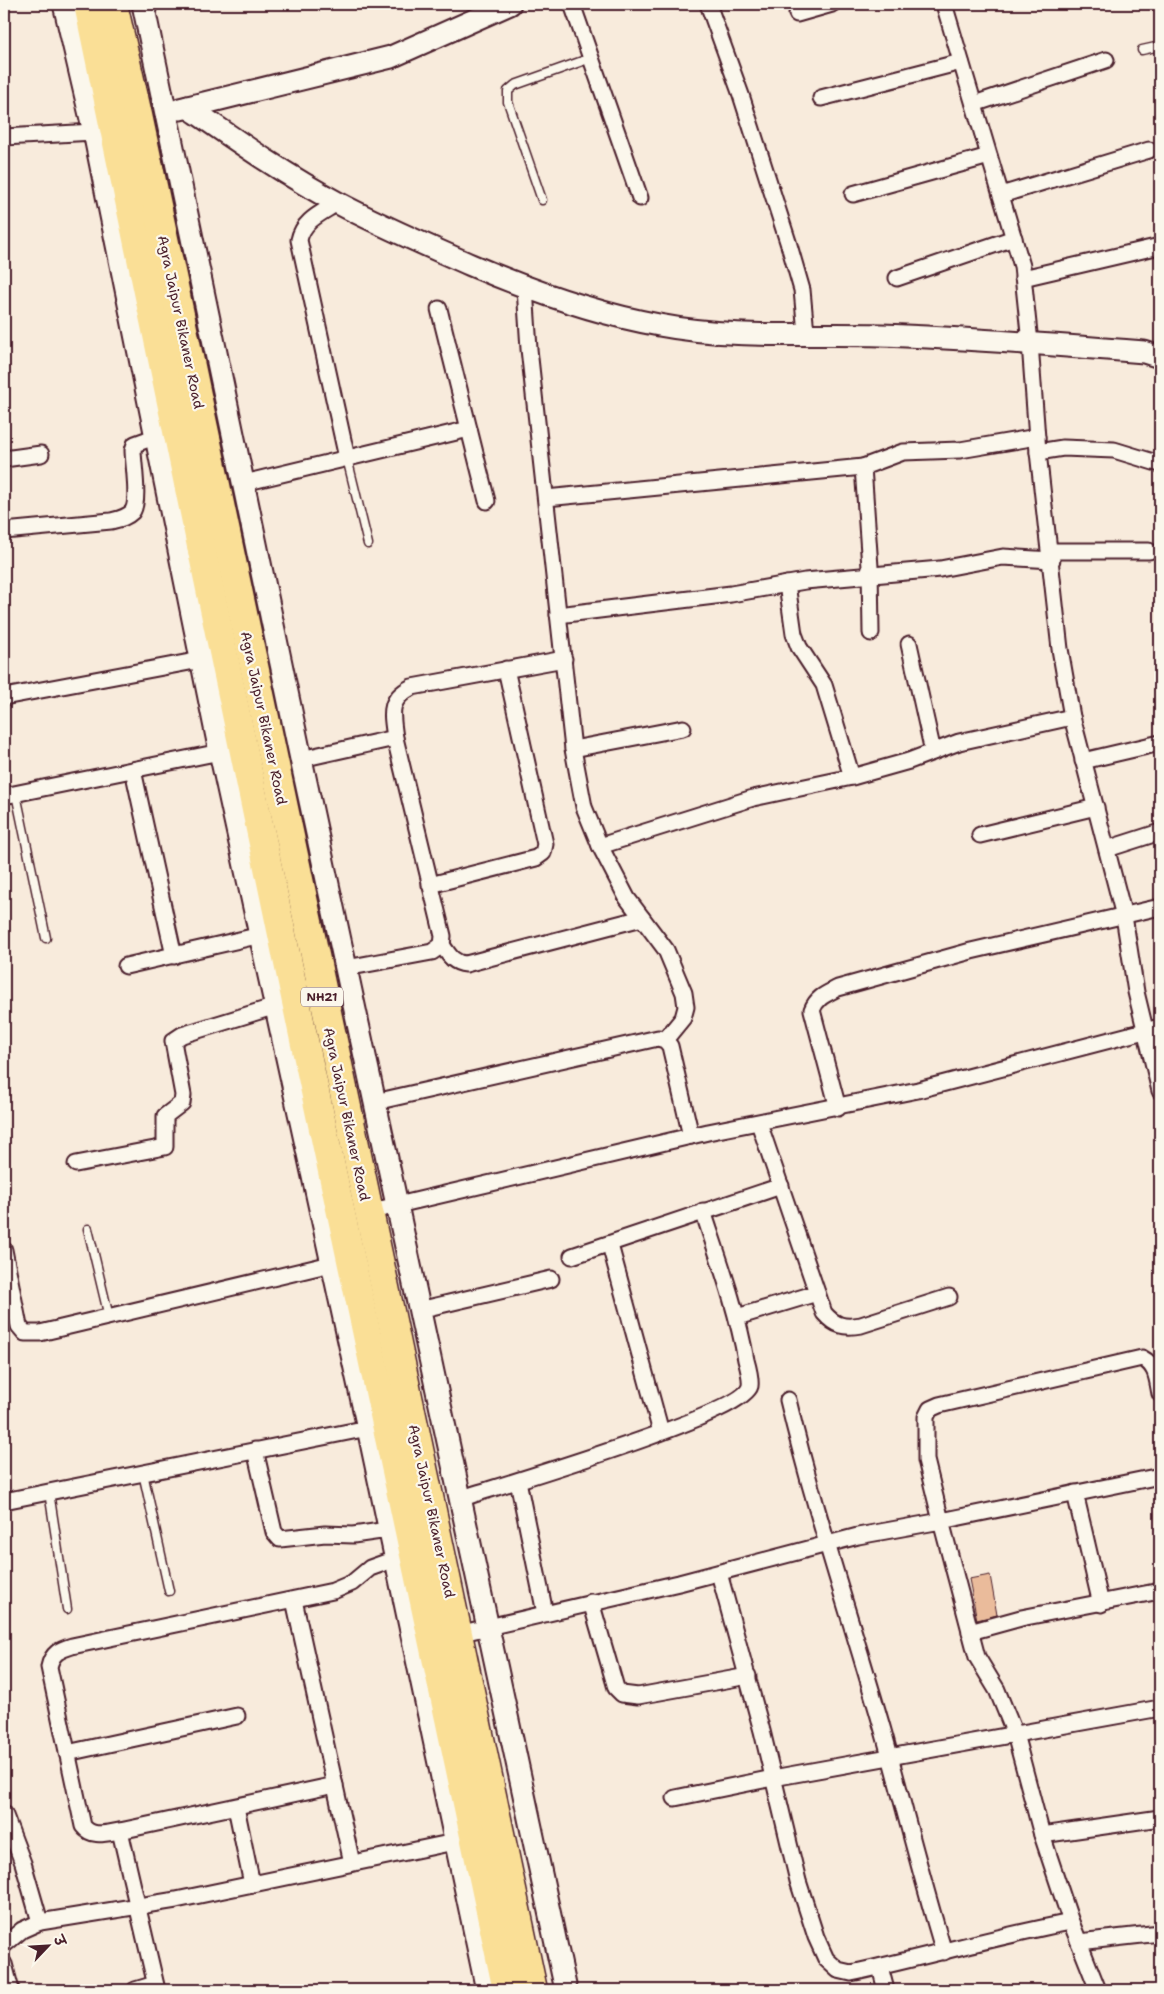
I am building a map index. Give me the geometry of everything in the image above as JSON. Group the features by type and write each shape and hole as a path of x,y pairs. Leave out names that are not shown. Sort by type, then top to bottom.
{"highway":[{"name":"Agra Jaipur Bikaner Road","path":"88,4 368,1212 533,1990"},
{"name":"Agra Jaipur Bikaner Road","path":"113,4 115,124 214,658 465,1839 508,1990"}],"street":[{"path":"64,4 115,124 158,436 214,658 220,752 368,1428 388,1530 465,1839 487,1990"},
{"path":"143,4 346,968 566,1990"},
{"path":"4,137 115,124 167,111 188,108 391,57 510,4"},
{"path":"572,4 640,198"},
{"path":"708,4 790,245 802,290 806,333"},
{"path":"797,14 832,4"},
{"path":"944,4 1014,238 1023,278 1030,343 1037,444 1060,650 1072,717 1124,916 1136,992 1160,1091"},
{"path":"974,104 1106,60"},
{"path":"821,98 961,62"},
{"path":"188,108 253,152 338,203 423,244 525,288 599,313 661,326 748,334 806,333 1030,343 1144,352 1160,357"},
{"path":"1001,195 1149,150"},
{"path":"853,194 989,156"},
{"path":"338,203 308,222 301,230 299,240 347,458"},
{"path":"897,278 1014,238"},
{"path":"1023,278 1160,246"},
{"path":"525,288 529,349 573,749 584,807 600,846 627,898 666,950 684,993 686,1007 683,1018 665,1040"},
{"path":"439,309 487,501"},
{"path":"244,483 469,429"},
{"path":"4,531 111,521 127,516 134,510 133,450 135,444 158,436"},
{"path":"546,498 863,467 903,452 1037,444 1062,448 1114,450 1160,464"},
{"path":"4,459 41,454"},
{"path":"863,467 870,574 871,632"},
{"path":"558,615 870,574 940,569 1003,557 1149,551"},
{"path":"787,584 794,634 799,646 824,685 852,777"},
{"path":"909,644 933,752"},
{"path":"4,697 214,658"},
{"path":"564,659 412,687 401,693 394,702 392,714 395,738 443,936 442,945 458,964 466,964 642,918"},
{"path":"430,885 536,858 543,853 545,844 506,669"},
{"path":"600,846 753,798 852,777 959,742 1072,717"},
{"path":"573,749 683,728"},
{"path":"302,759 395,738"},
{"path":"1084,761 1160,743"},
{"path":"10,795 220,752"},
{"path":"133,770 174,956"},
{"path":"980,835 1096,807"},
{"path":"1107,849 1160,832"},
{"path":"838,1108 812,1010 816,1002 824,995 838,988 971,951 1160,907"},
{"path":"126,966 261,935"},
{"path":"346,968 432,952 442,945"},
{"path":"76,1164 165,1147 165,1116 182,1103 183,1095 173,1041 182,1035 276,1006"},
{"path":"368,1212 691,1136 838,1108 918,1090 1160,1026"},
{"path":"375,1102 658,1038 665,1040 672,1052 691,1136"},
{"path":"759,1123 824,1313 833,1323 847,1327 861,1325 949,1297"},
{"path":"572,1256 610,1245 703,1211 781,1186"},
{"path":"460,1499 661,1432 724,1407 745,1393 750,1386 749,1372 737,1317 703,1211"},
{"path":"610,1245 661,1432"},
{"path":"4,1250 19,1326 25,1333 40,1333 331,1264"},
{"path":"419,1310 551,1279"},
{"path":"737,1317 817,1293"},
{"path":"1098,1990 1079,1942 1042,1835 1015,1734 997,1690 980,1663 970,1632 926,1460 926,1417 930,1409 939,1405 1142,1358 1150,1363 1156,1371 1160,1394"},
{"path":"788,1400 826,1545 890,1758 920,1875 944,1952"},
{"path":"4,1501 368,1428"},
{"path":"255,1450 274,1532 280,1539 325,1534 353,1535 388,1530"},
{"path":"458,1634 720,1573 873,1533 1160,1476"},
{"path":"518,1480 545,1613"},
{"path":"1074,1493 1101,1604"},
{"path":"335,1785 120,1831 95,1834 88,1832 82,1826 49,1667 50,1658 58,1650 344,1588 370,1568 395,1559"},
{"path":"720,1573 748,1676 798,1881 816,1937 826,1959 838,1970 850,1973 944,1952 1003,1935 1072,1922"},
{"path":"970,1632 1021,1618 1101,1604 1160,1591"},
{"path":"294,1600 352,1863"},
{"path":"591,1602 616,1688 622,1694 638,1696 748,1676"},
{"path":"675,1798 773,1778 1160,1708"},
{"path":"67,1753 238,1716"},
{"path":"236,1807 252,1884"},
{"path":"4,1813 23,1863 40,1922"},
{"path":"1042,1835 1160,1818"},
{"path":"120,1831 156,1987 134,1990"},
{"path":"4,1945 22,1930 40,1922 138,1904 176,1900 465,1839"},
{"path":"1079,1942 1160,1933"},
{"path":"4,1964 11,1990"},
{"path":"880,1967 886,1990"}],"lane":[{"path":"1142,50 1160,46"},
{"path":"542,200 508,102 508,91 514,85 591,58"},
{"path":"347,458 368,544"},
{"path":"10,795 46,938"},
{"path":"88,1229 109,1316"},
{"path":"143,1473 169,1591"},
{"path":"49,1492 67,1609"}],"building":[{"path":"990,1575 997,1615 977,1620 969,1579"}]}
